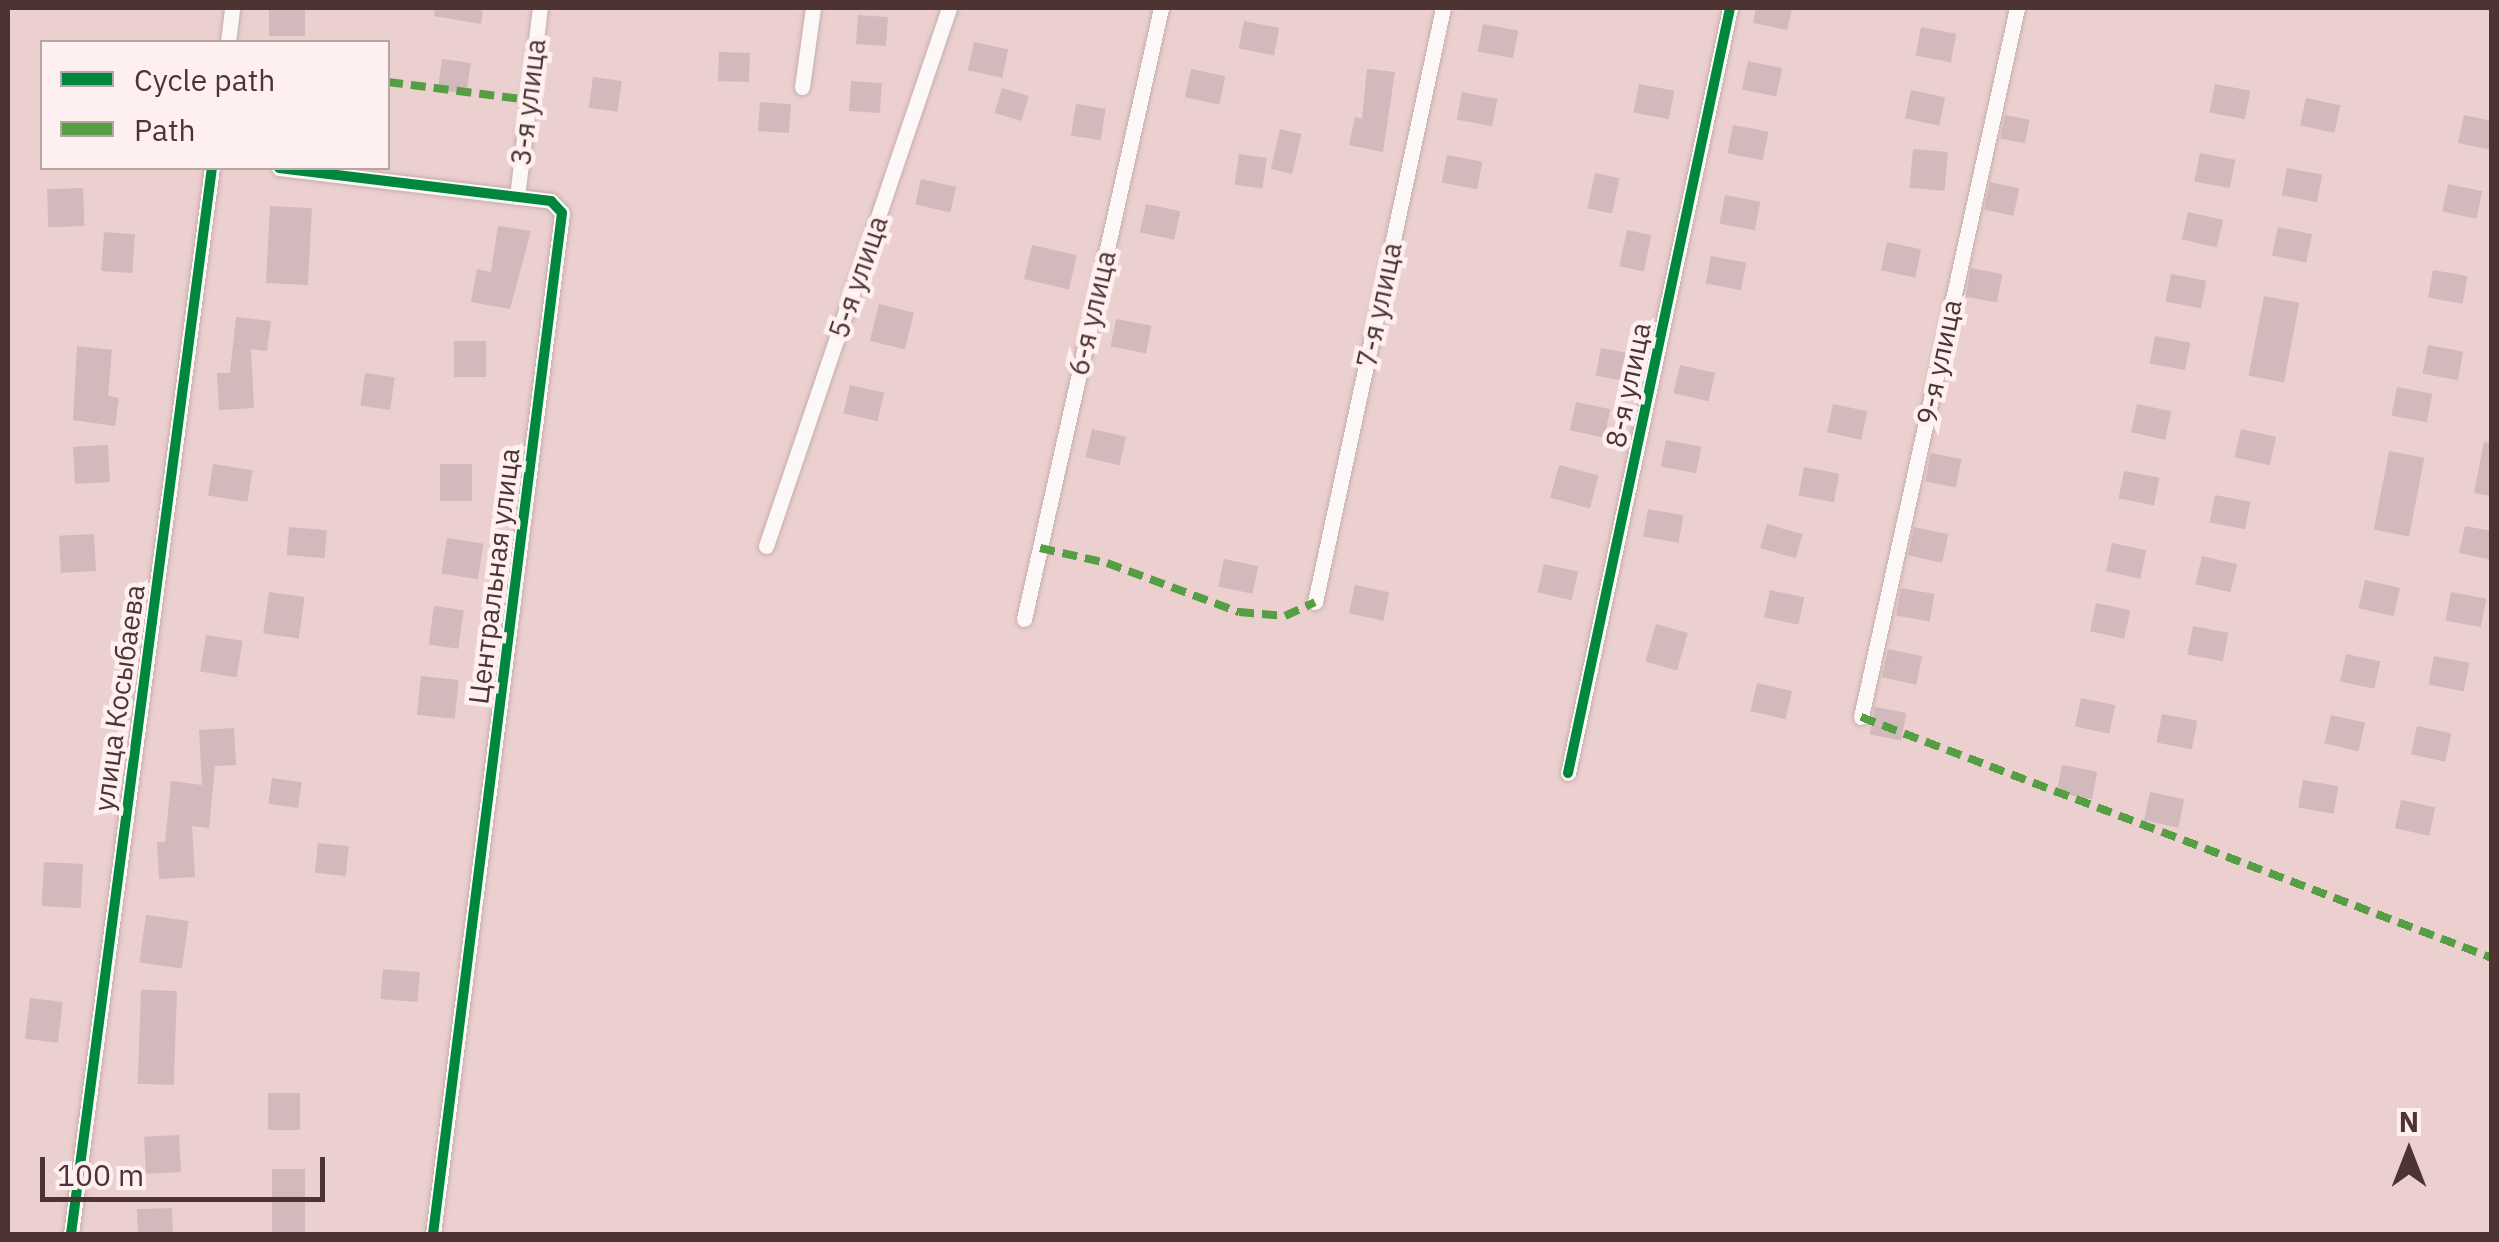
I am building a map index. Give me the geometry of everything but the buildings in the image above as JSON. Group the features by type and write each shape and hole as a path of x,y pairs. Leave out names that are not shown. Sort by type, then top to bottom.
{"street":[{"path":"228,40 232,8"},
{"name":"3-я улица","path":"517,197 540,8"},
{"path":"802,87 813,8"},
{"name":"5-я улица","path":"766,546 950,8"},
{"name":"6-я улица","path":"1024,619 1161,8"},
{"name":"7-я улица","path":"1315,602 1442,8"},
{"name":"8-я улица","path":"1568,772 1730,8"},
{"name":"9-я улица","path":"1861,717 2016,8"},
{"name":"улица Косыбаева","path":"71,1234 212,170"},
{"name":"Центральная улица","path":"295,170 551,201 562,213 433,1234"}],"marked path":[{"path":"390,82 529,100"},
{"path":"1040,548 1107,563 1239,612 1285,616 1315,602"},
{"path":"1861,717 2492,958"}],"cycle path":[{"path":"1568,773 1730,8"},
{"path":"71,1234 212,170"},
{"path":"295,170 551,201 562,213 433,1234"}]}
